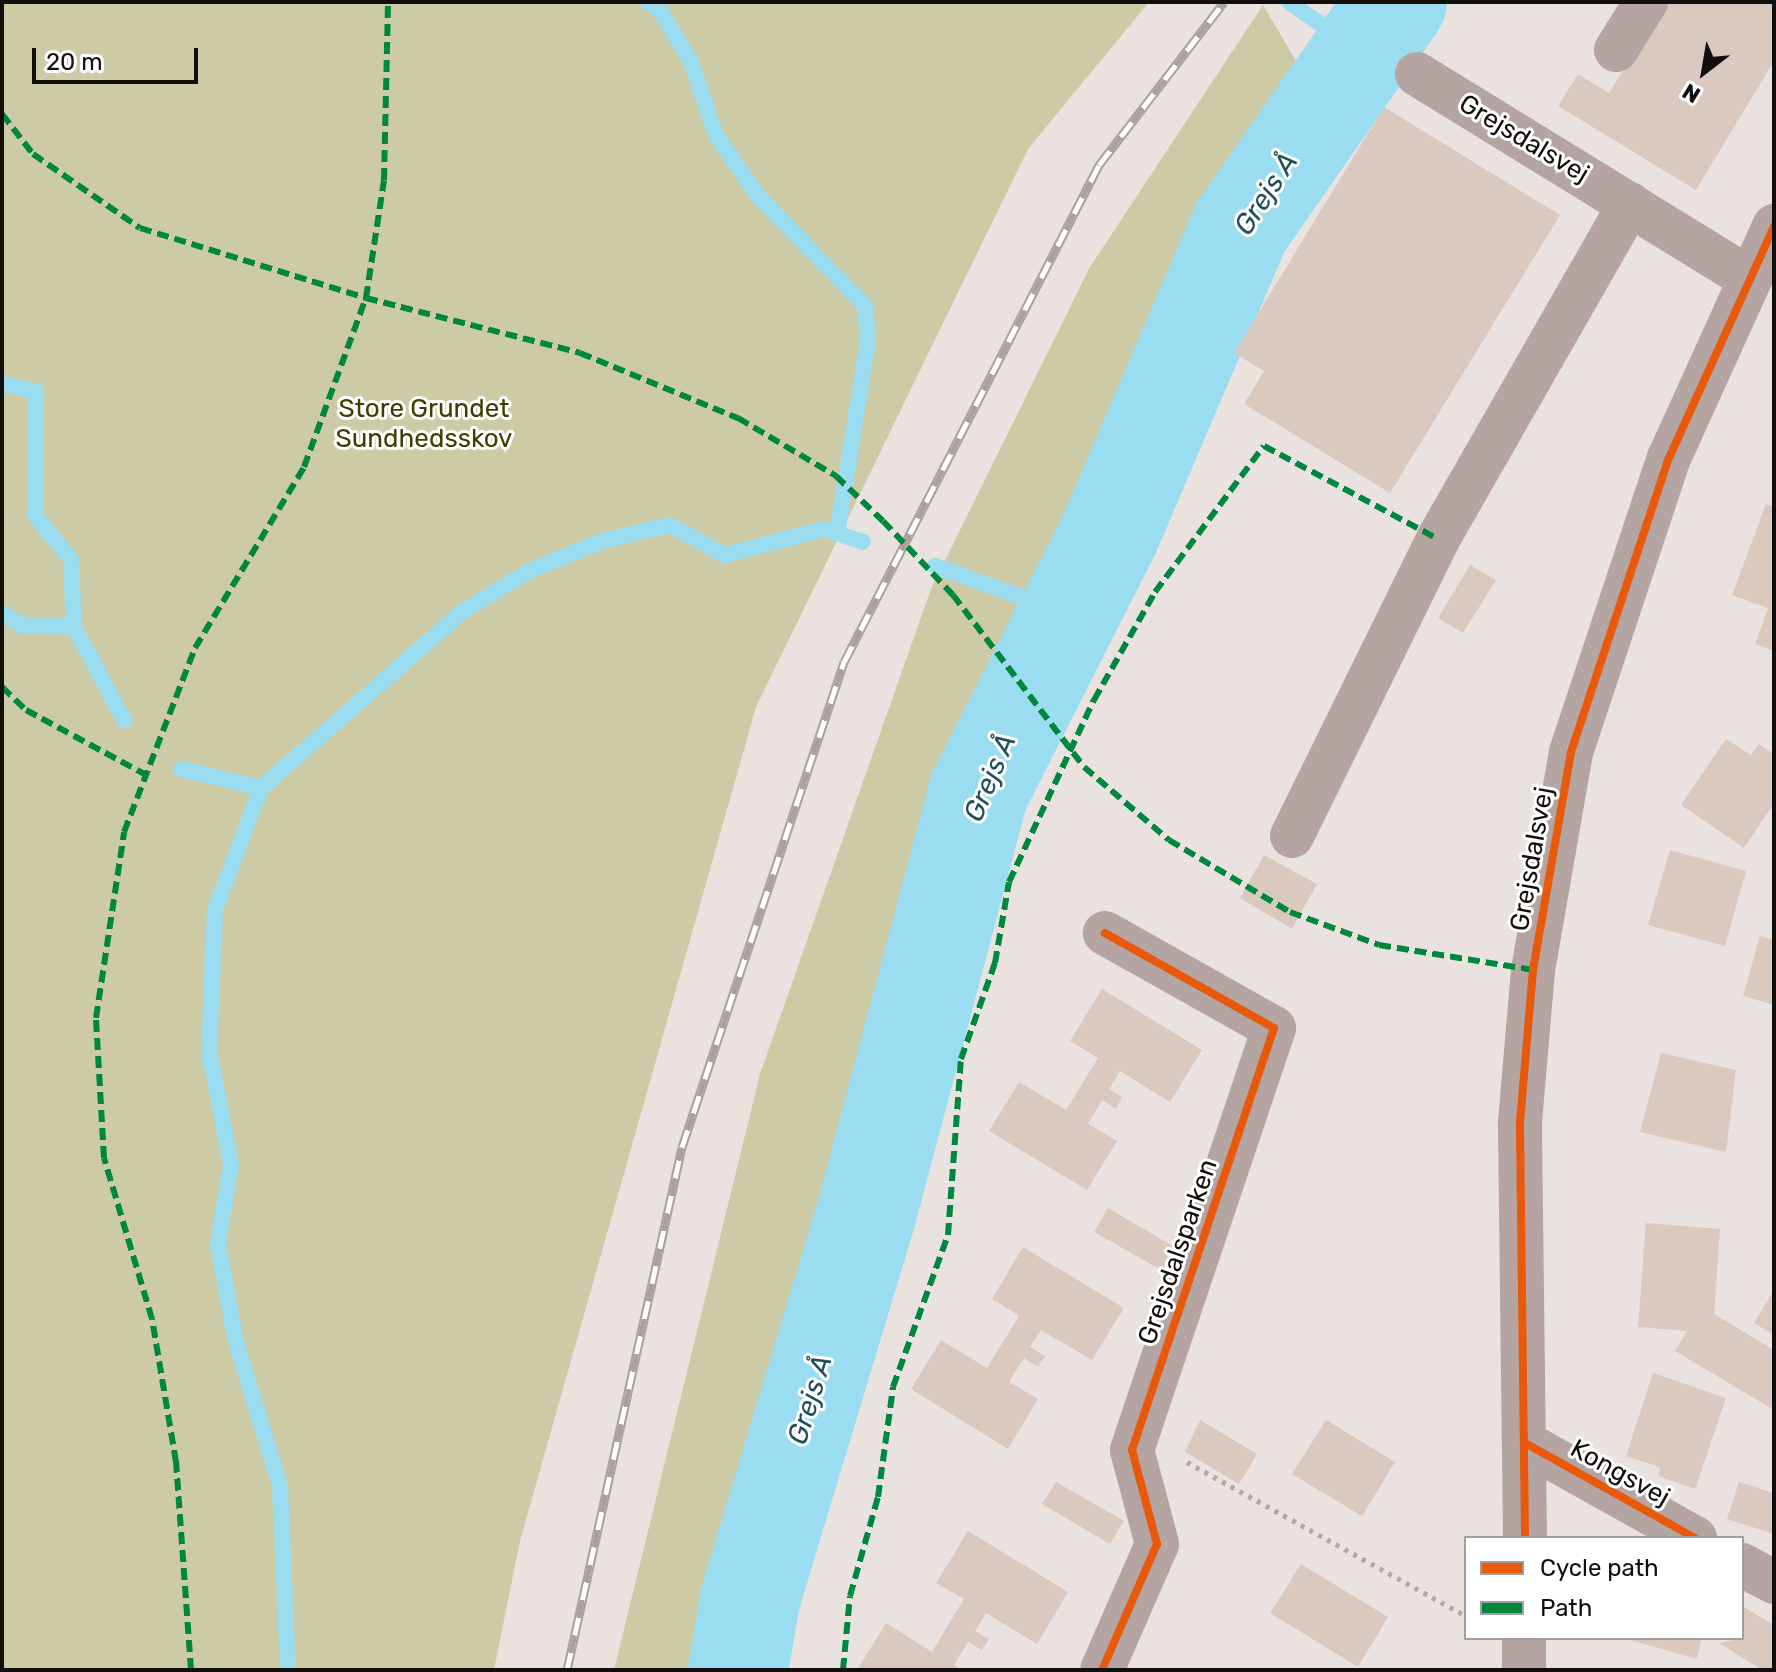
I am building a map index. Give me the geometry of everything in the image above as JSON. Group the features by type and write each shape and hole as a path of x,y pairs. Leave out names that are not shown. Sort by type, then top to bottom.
{"street":[{"path":"1616,50 1646,2"},
{"name":"Grejsdalsvej","path":"1417,74 1747,277"},
{"path":"1292,836 1438,539 1630,204"},
{"name":"Grejsdalsvej","path":"1525,1536 1520,1122 1533,970 1568,768 1669,458 1747,277 1774,226"},
{"name":"Grejsdalsparken","path":"1105,933 1274,1028 1132,1450"},
{"name":"Kongsvej","path":"1525,1443 1691,1536"},
{"path":"1102,1670 1157,1544 1132,1450"},
{"path":"1744,1566 1774,1582"},
{"path":"1524,1640 1524,1670"}],"path":[{"path":"1132,1450 1194,1464 1464,1615"}],"green space":[{"name":"Store Grundet Sundhedsskov","path":"2,2 1149,2 1028,149 756,707 520,1541 494,1670 2,1670"},
{"path":"1263,5 1298,64 1211,217 1181,286 1150,404 1052,575 941,833 709,1616 704,1670 614,1670 760,1074 931,589 1090,267"}],"building":[{"path":"1665,2 1774,2 1774,61 1696,190 1558,106 1578,74 1609,93"},
{"path":"1384,107 1560,215 1390,493 1244,404 1264,371 1234,353"},
{"path":"1766,504 1774,507 1774,651 1755,644 1768,608 1732,595"},
{"path":"1470,565 1496,580 1463,633 1438,618"},
{"path":"1726,739 1751,755 1759,744 1774,754 1774,803 1744,848 1681,805"},
{"path":"1670,850 1746,871 1725,946 1648,925"},
{"path":"1264,855 1317,884 1292,929 1240,898"},
{"path":"1760,936 1774,940 1774,1005 1743,996"},
{"path":"1102,989 1202,1050 1170,1102 1120,1071 1109,1089 1122,1097 1116,1109 1102,1100 1088,1124 1117,1141 1087,1190 989,1131 1019,1082 1066,1110 1098,1058 1070,1041"},
{"path":"1661,1053 1736,1070 1726,1152 1640,1132"},
{"path":"1108,1208 1176,1248 1163,1271 1094,1232"},
{"path":"1646,1223 1720,1229 1714,1314 1774,1350 1774,1410 1675,1351 1687,1331 1638,1327"},
{"path":"1023,1247 1124,1308 1092,1360 1041,1330 1030,1347 1045,1356 1038,1367 1024,1358 1009,1382 1038,1399 1008,1449 911,1389 941,1340 987,1368 1019,1316 992,1299"},
{"path":"1774,1290 1774,1335 1754,1323"},
{"path":"1653,1373 1726,1398 1695,1489 1658,1476 1660,1467 1626,1456"},
{"path":"1200,1420 1257,1454 1239,1484 1185,1452"},
{"path":"1326,1420 1395,1462 1362,1516 1292,1474"},
{"path":"1056,1482 1124,1521 1110,1544 1042,1504"},
{"path":"1739,1482 1774,1493 1774,1534 1727,1519"},
{"path":"968,1531 1068,1592 1037,1644 986,1613 975,1631 989,1639 982,1650 968,1642 954,1665 962,1670 857,1670 886,1623 932,1652 964,1599 936,1583"},
{"path":"1301,1564 1388,1617 1358,1667 1270,1613"},
{"path":"1744,1607 1774,1625 1774,1670 1762,1670 1719,1643 1744,1640"},
{"path":"1630,1640 1702,1640 1697,1659"}],"waterway":[{"path":"648,2 660,10 691,62 716,135 758,196 865,306 868,340 837,534"},
{"path":"1289,2 1362,53"},
{"name":"Grejs Å","path":"738,1670 750,1599 867,1211 979,791 1110,533 1240,228 1397,2"},
{"path":"2,384 36,391 35,515 71,560 74,627 124,720"},
{"path":"181,769 261,788 463,611 529,571 602,541 669,525 725,555 824,529 863,542"},
{"path":"935,566 1069,614"},
{"path":"2,613 21,625 74,627"},
{"path":"261,788 215,910 209,1051 231,1164 218,1244 235,1338 280,1486 288,1670"}],"railway":[{"path":"567,1670 682,1147 844,662 1099,165 1224,2"}],"marked path":[{"path":"191,1670 176,1462 152,1319 104,1158 96,1018 124,832 195,648 304,467 366,298 384,180 388,2"},
{"path":"2,114 33,154 140,228 366,298 580,353 738,418 836,476 883,521 953,595 1084,767 1169,840 1290,912 1379,945 1533,970"},
{"path":"843,1670 850,1596 878,1497 893,1387 948,1235 961,1059 995,963 1009,882 1094,700 1155,592 1264,446 1438,539"},
{"path":"2,687 26,710 146,775"}],"cycle path":[{"path":"1525,1536 1520,1122 1533,970 1571,752 1669,458 1774,226"},
{"path":"1102,1670 1157,1544 1132,1450 1274,1028 1105,933"},
{"path":"1525,1443 1691,1536"}]}
